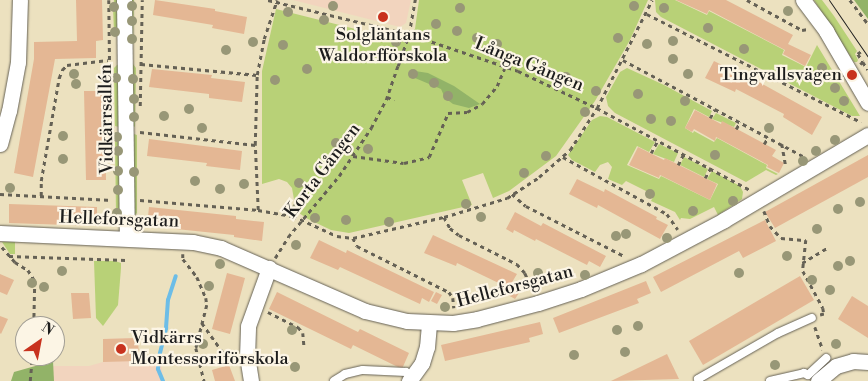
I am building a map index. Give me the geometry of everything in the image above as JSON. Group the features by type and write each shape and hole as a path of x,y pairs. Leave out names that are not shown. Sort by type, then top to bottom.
{"street":[{"path":"0,144 9,111 18,62 20,0"},
{"name":"Vidkärrsallén","path":"124,0 127,238"},
{"path":"803,0 826,31 868,103"},
{"name":"Helleforsgatan","path":"0,233 184,241 221,248 365,311 407,321 453,323 477,320 582,289 641,264 792,182 864,129"},
{"path":"252,381 247,357 248,326 269,268"},
{"path":"411,379 422,363 427,347 429,323"},
{"path":"818,381 836,366 853,362 868,362"}],"lane":[{"path":"697,380 778,333 812,318"},
{"path":"770,381 804,373 808,375 825,357"},
{"path":"334,381 345,374 363,370 406,372 411,379"}],"path":[{"name":"Långa Gången","path":"268,0 409,34 505,67 597,108 748,186 759,200"},
{"name":"Korta Gången","path":"269,268 288,237 330,188 353,156 387,97 409,34 415,0"},
{"path":"139,200 258,210 303,219 337,236 354,238 444,217 499,201 539,177 563,157 597,108 647,14 652,0"},
{"path":"747,0 802,30 810,29"},
{"path":"757,5 761,0"},
{"path":"850,0 868,24"},
{"path":"258,210 255,145 256,75 276,1"},
{"path":"647,14 864,129"},
{"path":"860,52 858,54 863,62"},
{"path":"41,196 41,181 62,70 67,65 108,60"},
{"path":"623,60 782,144 812,162"},
{"path":"141,64 256,75"},
{"path":"353,156 404,163 417,162 429,157 448,113 468,112 482,104 497,86 505,67"},
{"path":"387,97 394,100"},
{"path":"710,118 715,109"},
{"path":"736,129 740,122"},
{"path":"140,132 255,145"},
{"path":"764,144 768,137"},
{"path":"651,153 658,140"},
{"path":"782,144 785,167 792,182"},
{"path":"678,165 684,153"},
{"path":"563,157 667,214 680,234"},
{"path":"705,178 711,167"},
{"path":"0,194 112,200"},
{"path":"512,194 526,206 625,256"},
{"path":"759,200 770,226 781,238 806,240 802,263 806,279 824,314 812,318"},
{"path":"444,217 450,228 459,235 517,264 525,273 535,295"},
{"path":"354,238 357,246 435,283 449,292 453,298 455,316"},
{"path":"184,241 183,259 197,277 206,298 196,348 204,381"},
{"path":"0,244 15,262 28,270 35,281 34,316"},
{"path":"802,263 830,246"},
{"path":"9,256 126,260"},
{"path":"263,310 298,327 303,333 304,345"},
{"path":"202,323 227,358 247,357"},
{"path":"816,330 825,357"},
{"path":"30,381 31,366"}],"shaded area":[{"name":"Solgläntans Waldorfförskola","path":"293,0 411,0 406,23 400,27"},
{"name":"Vidkärrs Montessoriförskola","path":"138,338 139,361 161,360 163,381 47,381 47,366 89,366 103,362 103,339"}],"green space":[{"path":"114,0 118,0 117,33 114,31 113,8"},
{"path":"130,0 134,0 132,45"},
{"path":"419,0 648,0 630,40 595,101 556,156 509,191 493,198 483,173 462,180 472,205 349,233 331,230 296,211 292,188 287,182 279,179 262,184 262,71 276,9 399,40 415,29"},
{"path":"655,0 675,0 707,15 709,11 784,50 782,55 806,67 817,45 860,116 852,116 661,17 656,12"},
{"path":"814,0 822,0 834,16 857,51 855,54 857,62 854,62"},
{"path":"854,0 868,0 868,19"},
{"path":"133,64 136,68 135,127 132,125"},
{"path":"119,65 119,127 115,126 114,68"},
{"path":"627,68 664,85 712,111 709,117 694,109 685,128 714,142 717,138 767,165 766,168 778,174 776,175 766,170 746,182 615,113 608,106 606,97 620,72"},
{"path":"415,71 428,73 454,86 480,104 469,108 453,104 445,98 441,89 415,78 413,74"},
{"path":"716,113 736,123 734,127 712,119"},
{"path":"600,116 607,117 655,142 649,152 637,146 627,165 659,179 661,176 710,200 718,184 707,179 712,171 740,186 743,192 742,199 718,215 714,207 690,219 681,218 680,220 675,212 651,201 654,195 626,181 622,185 608,179 612,167 608,162 600,165 595,172 572,160 568,155 592,120"},
{"path":"118,134 120,219 116,214 115,138"},
{"path":"134,134 137,135 137,213 133,217"},
{"path":"659,144 678,153 674,162 653,154"},
{"path":"684,157 708,169 704,177 680,165"},
{"path":"2,242 15,242 15,254 10,254"},
{"path":"94,261 115,261 121,263 118,305 103,326 96,318"},
{"path":"35,366 53,366 54,381 11,381 14,372"}],"building":[{"path":"76,0 102,0 103,40 96,41 96,58 55,59 33,177 14,173 34,59 34,42 77,41"},
{"path":"155,0 215,9 215,11 247,17 244,34 212,28 213,25 153,15"},
{"path":"676,0 726,0 793,35 788,44 811,55 805,66 783,54 785,50 709,10 707,14"},
{"path":"714,61 740,74 741,72 822,117 812,135 783,117 784,114 736,89 735,92 705,78"},
{"path":"152,69 212,75 211,78 245,82 242,102 209,98 209,94 149,87"},
{"path":"84,91 104,91 106,180 86,180"},
{"path":"695,110 721,124 722,121 776,150 772,156 784,163 779,173 716,137 715,141 694,129 692,132 685,128"},
{"path":"149,139 242,151 240,170 206,166 207,163 147,156"},
{"path":"638,147 717,184 710,200 660,175 659,178 629,165"},
{"path":"868,155 868,177 775,228 765,212"},
{"path":"577,179 604,192 605,189 657,217 656,219 668,225 660,239 598,205 597,208 569,194"},
{"path":"9,204 97,207 97,226 9,223"},
{"path":"149,207 236,216 236,219 264,222 262,241 234,237 234,235 147,226"},
{"path":"515,212 541,226 543,223 606,256 600,267 589,261 587,265 536,239 535,241 514,230 513,233 506,229"},
{"path":"765,220 776,241 743,258 739,251 661,292 653,277"},
{"path":"433,235 517,274 511,284 521,290 515,299 506,294 509,288 457,263 456,266 424,253"},
{"path":"319,240 346,253 347,250 434,292 429,302 422,298 420,304 340,267 338,270 310,258"},
{"path":"227,273 245,278 230,334 212,329"},
{"path":"0,274 14,280 7,295 0,292"},
{"path":"800,276 814,300 703,365 689,341"},
{"path":"646,281 651,293 637,299 639,303 559,333 553,318"},
{"path":"277,292 358,332 360,329 409,353 402,369 353,345 351,349 269,309"},
{"path":"436,292 442,295 437,304 431,301"},
{"path":"71,293 89,293 91,318 73,319"},
{"path":"852,296 868,306 868,338 838,319"},
{"path":"0,316 8,319 1,334 0,333"},
{"path":"540,322 543,334 529,338 530,342 445,361 441,345"},
{"path":"138,338 139,361 103,362 103,339"},
{"path":"667,354 679,379 611,381"},
{"path":"229,365 235,381 215,381 212,370"}],"waterway":[{"path":"163,381 158,369 159,357 166,328 168,300 176,276"}],"tram line":[{"path":"829,0 868,57"}],"place":[{"name":"Solgläntans Waldorfförskola","path":"383,17"},
{"name":"Tingvallsvägen","path":"852,75"},
{"name":"Vidkärrs Montessoriförskola","path":"121,349"}]}
